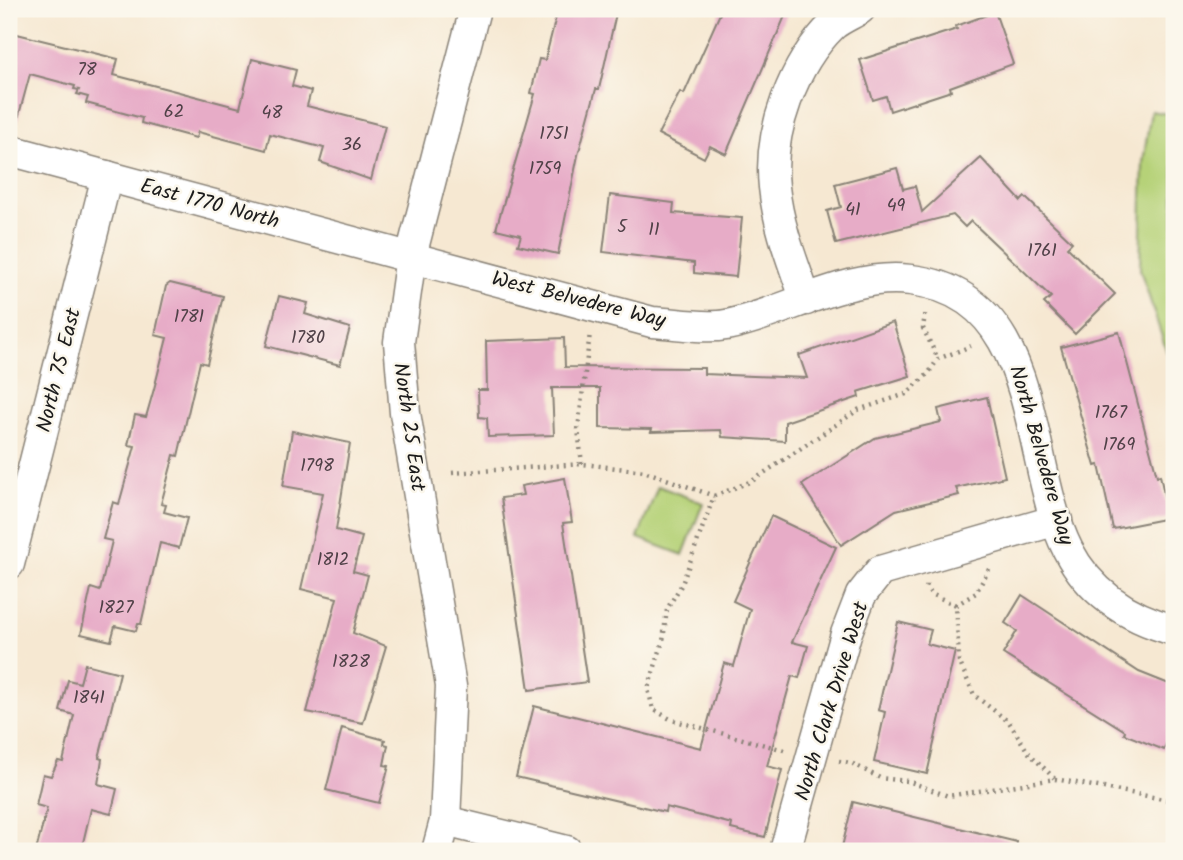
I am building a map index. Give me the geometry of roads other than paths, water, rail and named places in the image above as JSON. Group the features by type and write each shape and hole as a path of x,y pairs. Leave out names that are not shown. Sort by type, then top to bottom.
{"street":[{"name":"North 25 East","path":"437,851 445,821 451,686 405,413 399,342 411,256 475,9"},
{"path":"806,300 781,228 774,185 775,147 785,106 803,66 834,25 860,9"},
{"name":"East 1770 North","path":"9,149 411,256"},
{"name":"North 75 East","path":"9,564 107,176"},
{"name":"West Belvedere Way","path":"411,256 652,322 724,325 866,282 911,280"},
{"name":"North Belvedere Way","path":"911,280 952,292 988,316 1012,353 1067,550 1104,597 1143,622 1174,630"},
{"name":"North Clark Drive West","path":"785,851 846,634 861,595 880,571 1057,520"},
{"path":"445,821 567,851"}]}
